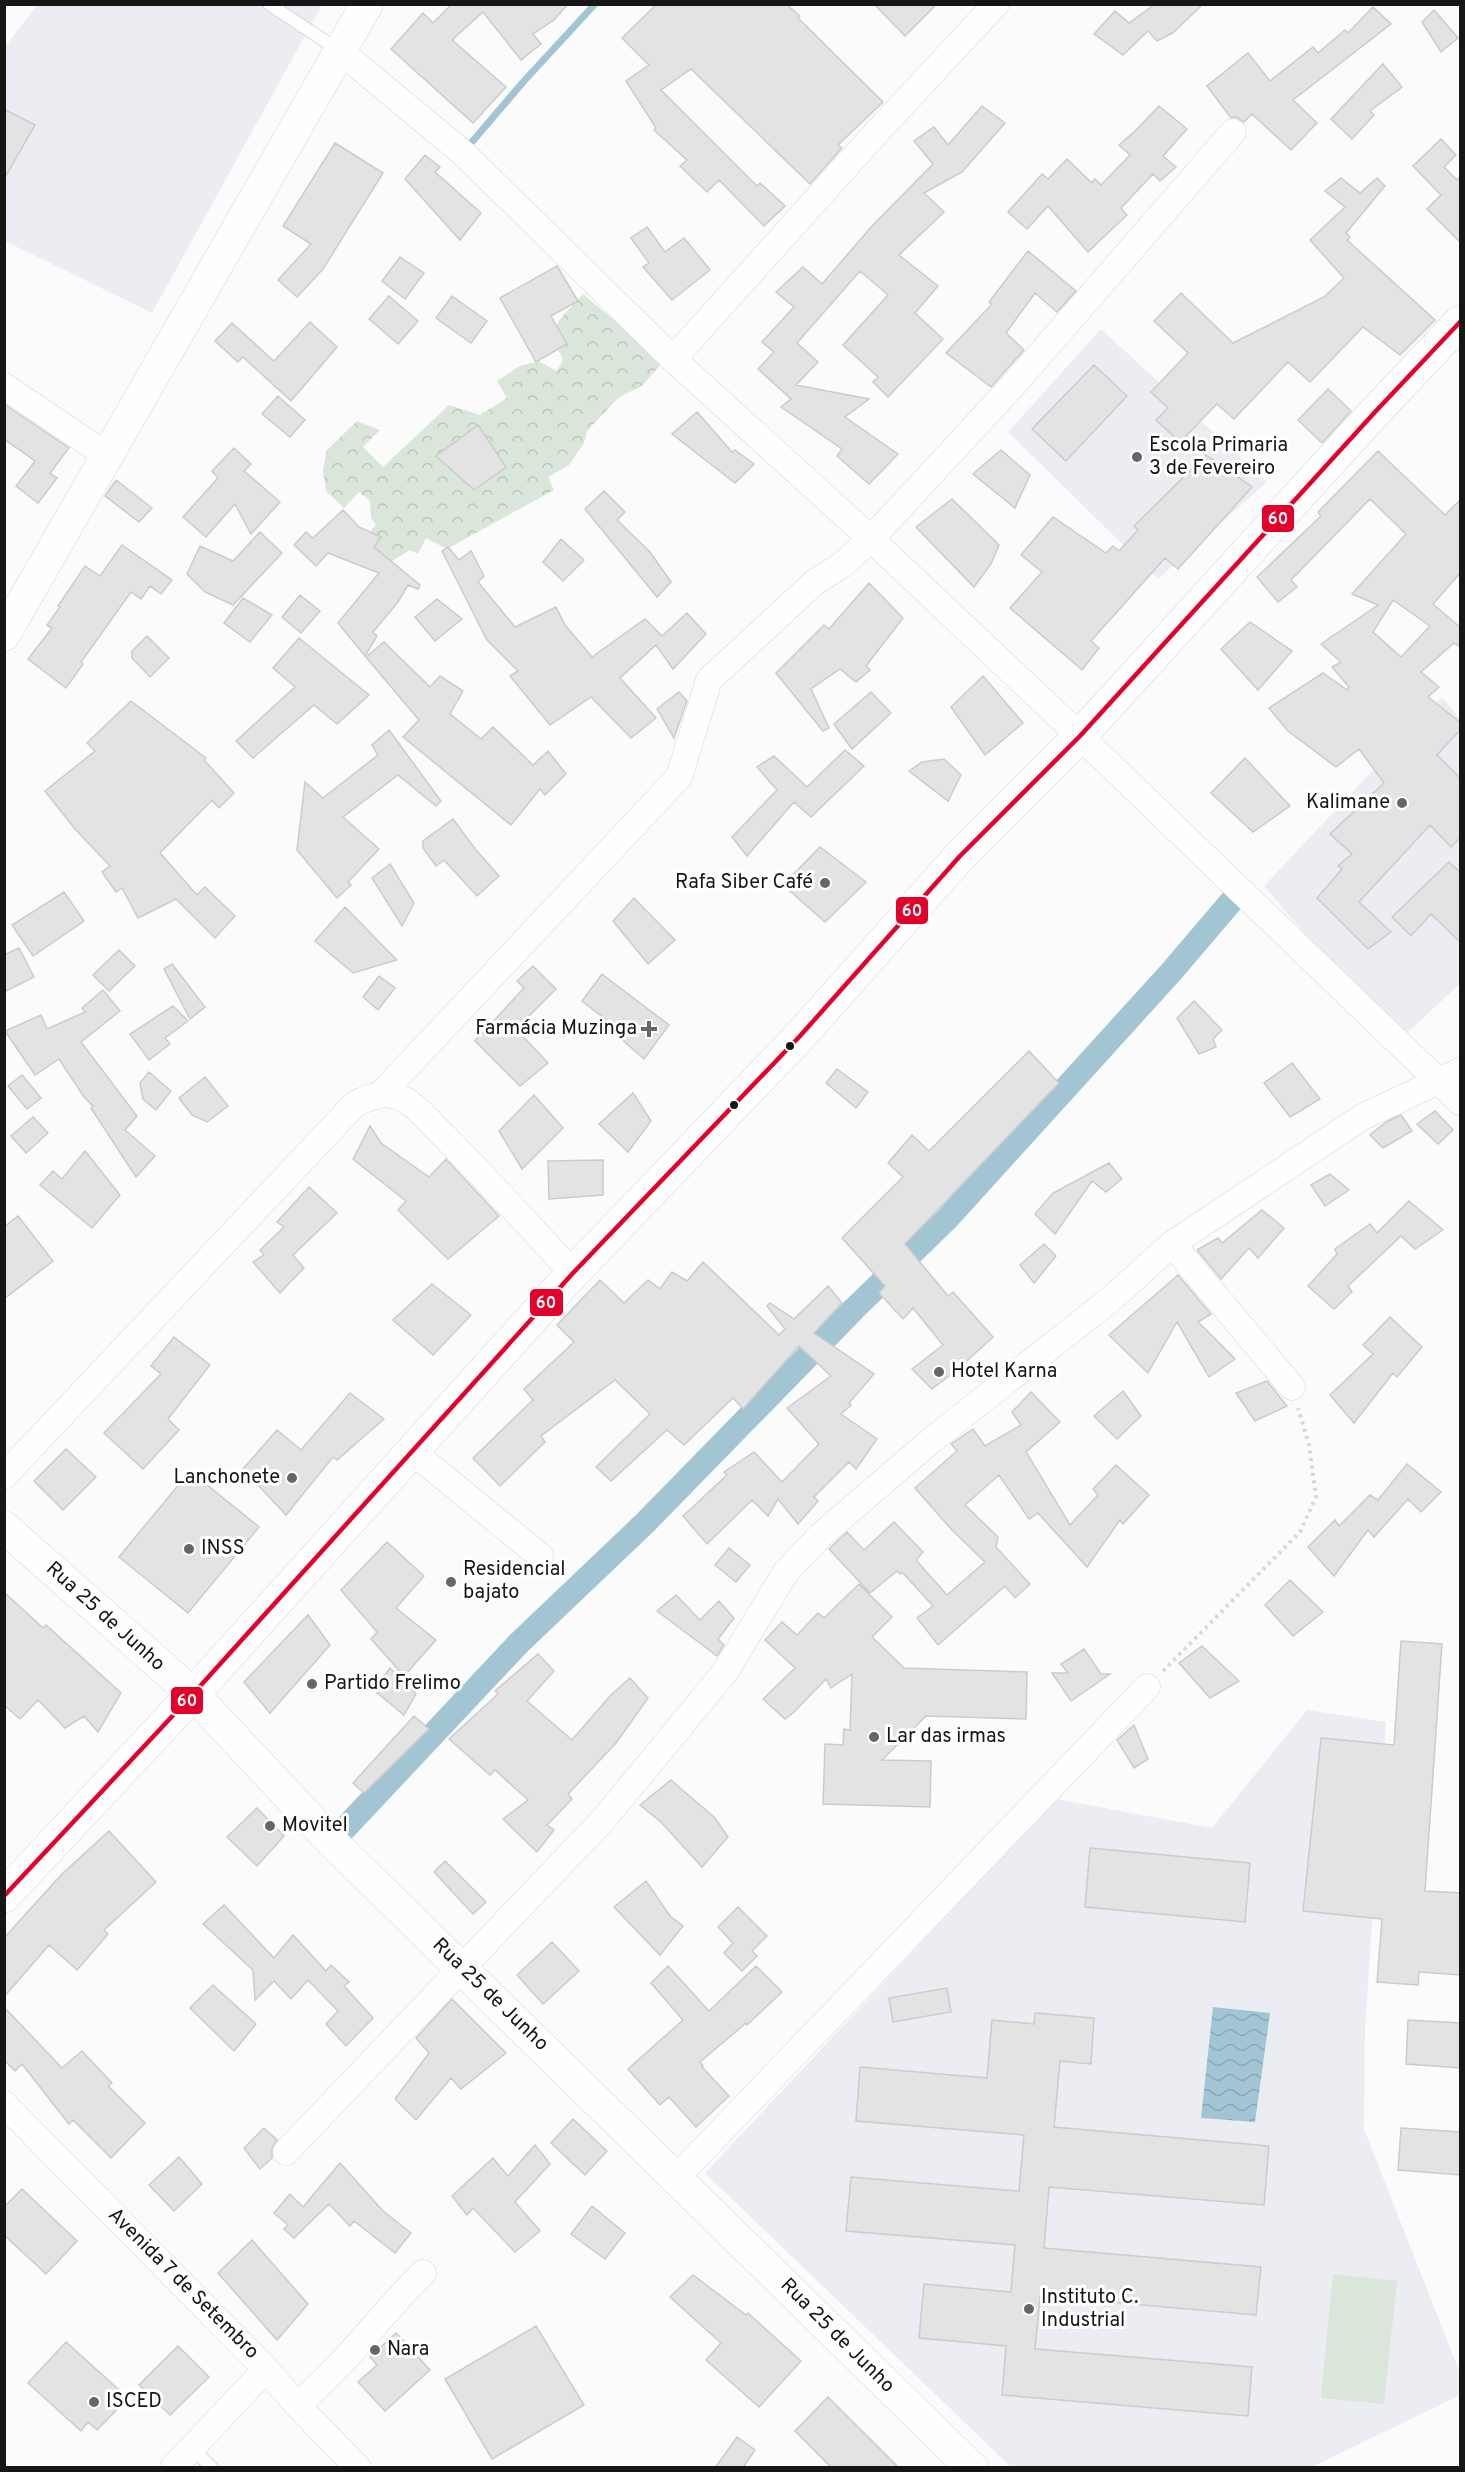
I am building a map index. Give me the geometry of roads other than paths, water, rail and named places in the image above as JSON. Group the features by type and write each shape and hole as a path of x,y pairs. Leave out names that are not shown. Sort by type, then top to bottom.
{"main road":[{"path":"4,1896 192,1694 573,1273 800,1036 960,856 1080,736 1375,412 1461,322"}],"street":[{"path":"4,635 109,457 368,4"},
{"path":"673,359 876,133 996,4"},
{"path":"340,51 463,153 673,359 871,539 1080,736 1449,1076 1461,1102"},
{"path":"4,1476 355,1104 382,1093 679,777 709,680 815,582 842,565 871,539 1016,382 1233,132"},
{"path":"4,386 109,457"},
{"path":"286,2152 603,1820 725,1672 786,1572 820,1536 933,1439 1111,1299 1172,1244 1362,1117 1449,1076"},
{"path":"382,1093 400,1097 414,1107 470,1162 573,1273"},
{"path":"1172,1244 1292,1387"},
{"path":"413,1452 540,1556"},
{"name":"Rua 25 de Junho","path":"4,1527 192,1694 332,1842 972,2468"},
{"path":"677,2177 1147,1687"},
{"name":"Avenida 7 de Setembro","path":"4,2104 266,2369 358,2468"},
{"path":"297,2405 340,2367 366,2333 423,2273"},
{"path":"173,2468 266,2369"}],"lane":[{"path":"269,4 340,51"},
{"path":"192,2448 212,2468"}],"water":[{"path":"1213,2007 1270,2013 1255,2122 1201,2118"}],"waterway":[{"path":"466,149 524,81 595,4"},
{"path":"332,1842 519,1643 646,1522 854,1309 947,1219 1172,971 1241,890"}],"place":[{"name":"Escola Primaria 3 de Fevereiro","path":"1137,457"},
{"name":"Kalimane","path":"1402,803"},
{"name":"Rafa Siber Café","path":"825,883"},
{"name":"Farmácia Muzinga","path":"649,1029"},
{"name":"Hotel Karna","path":"939,1372"},
{"name":"Lanchonete","path":"292,1478"},
{"name":"INSS","path":"189,1549"},
{"name":"Residencial bajato","path":"451,1582"},
{"name":"Partido Frelimo","path":"312,1684"},
{"name":"Lar das irmas","path":"874,1737"},
{"name":"Movitel","path":"270,1826"},
{"name":"Instituto C. Industrial","path":"1029,2309"},
{"name":"Nara","path":"375,2350"},
{"name":"ISCED","path":"94,2402"}]}
